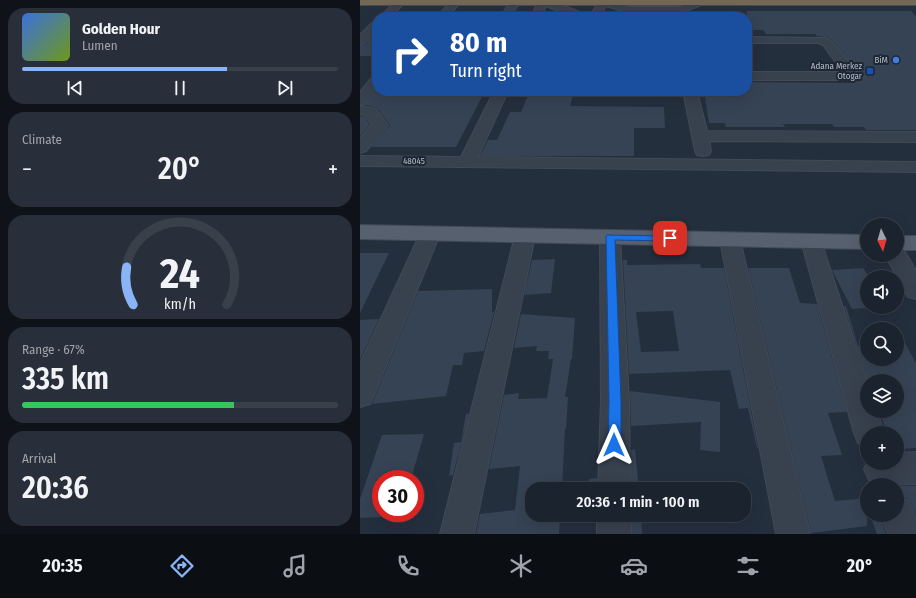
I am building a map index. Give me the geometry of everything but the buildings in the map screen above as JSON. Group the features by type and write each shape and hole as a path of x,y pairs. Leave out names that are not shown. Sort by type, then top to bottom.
{"highway":[{"path":"360,2 604,2"},
{"path":"701,2 916,2"}],"main road":[{"path":"360,222 860,232"},
{"path":"360,232 860,242"},
{"path":"904,232 916,232"},
{"path":"904,243 916,243"}],"street":[{"path":"389,12 400,2"},
{"path":"446,12 456,2"},
{"path":"508,12 515,2"},
{"path":"538,12 543,2 570,12"},
{"path":"597,12 604,2 629,10 680,10 701,2"},
{"path":"360,41 372,29"},
{"path":"752,40 820,40 827,42 851,74 847,76 752,76"},
{"path":"360,101 372,86"},
{"path":"468,161 499,96"},
{"path":"691,96 705,164"},
{"path":"360,110 371,112 380,125 360,148"},
{"path":"700,136 916,137"},
{"name":"48045","path":"360,161 916,167"},
{"path":"360,395 430,234"},
{"path":"457,534 525,236"},
{"path":"610,237 615,401 614,482"},
{"path":"730,240 793,534"},
{"path":"811,241 867,426"},
{"path":"900,262 916,291"},
{"path":"881,472 916,468"},
{"path":"614,522 614,534"},
{"path":"901,522 906,534"}],"place":[{"name":"BiM","path":"896,60"},
{"name":"Adana Merkez Otogar","path":"870,71"}],"route":[{"path":"614,445 615,401 610,237 670,238"}]}
